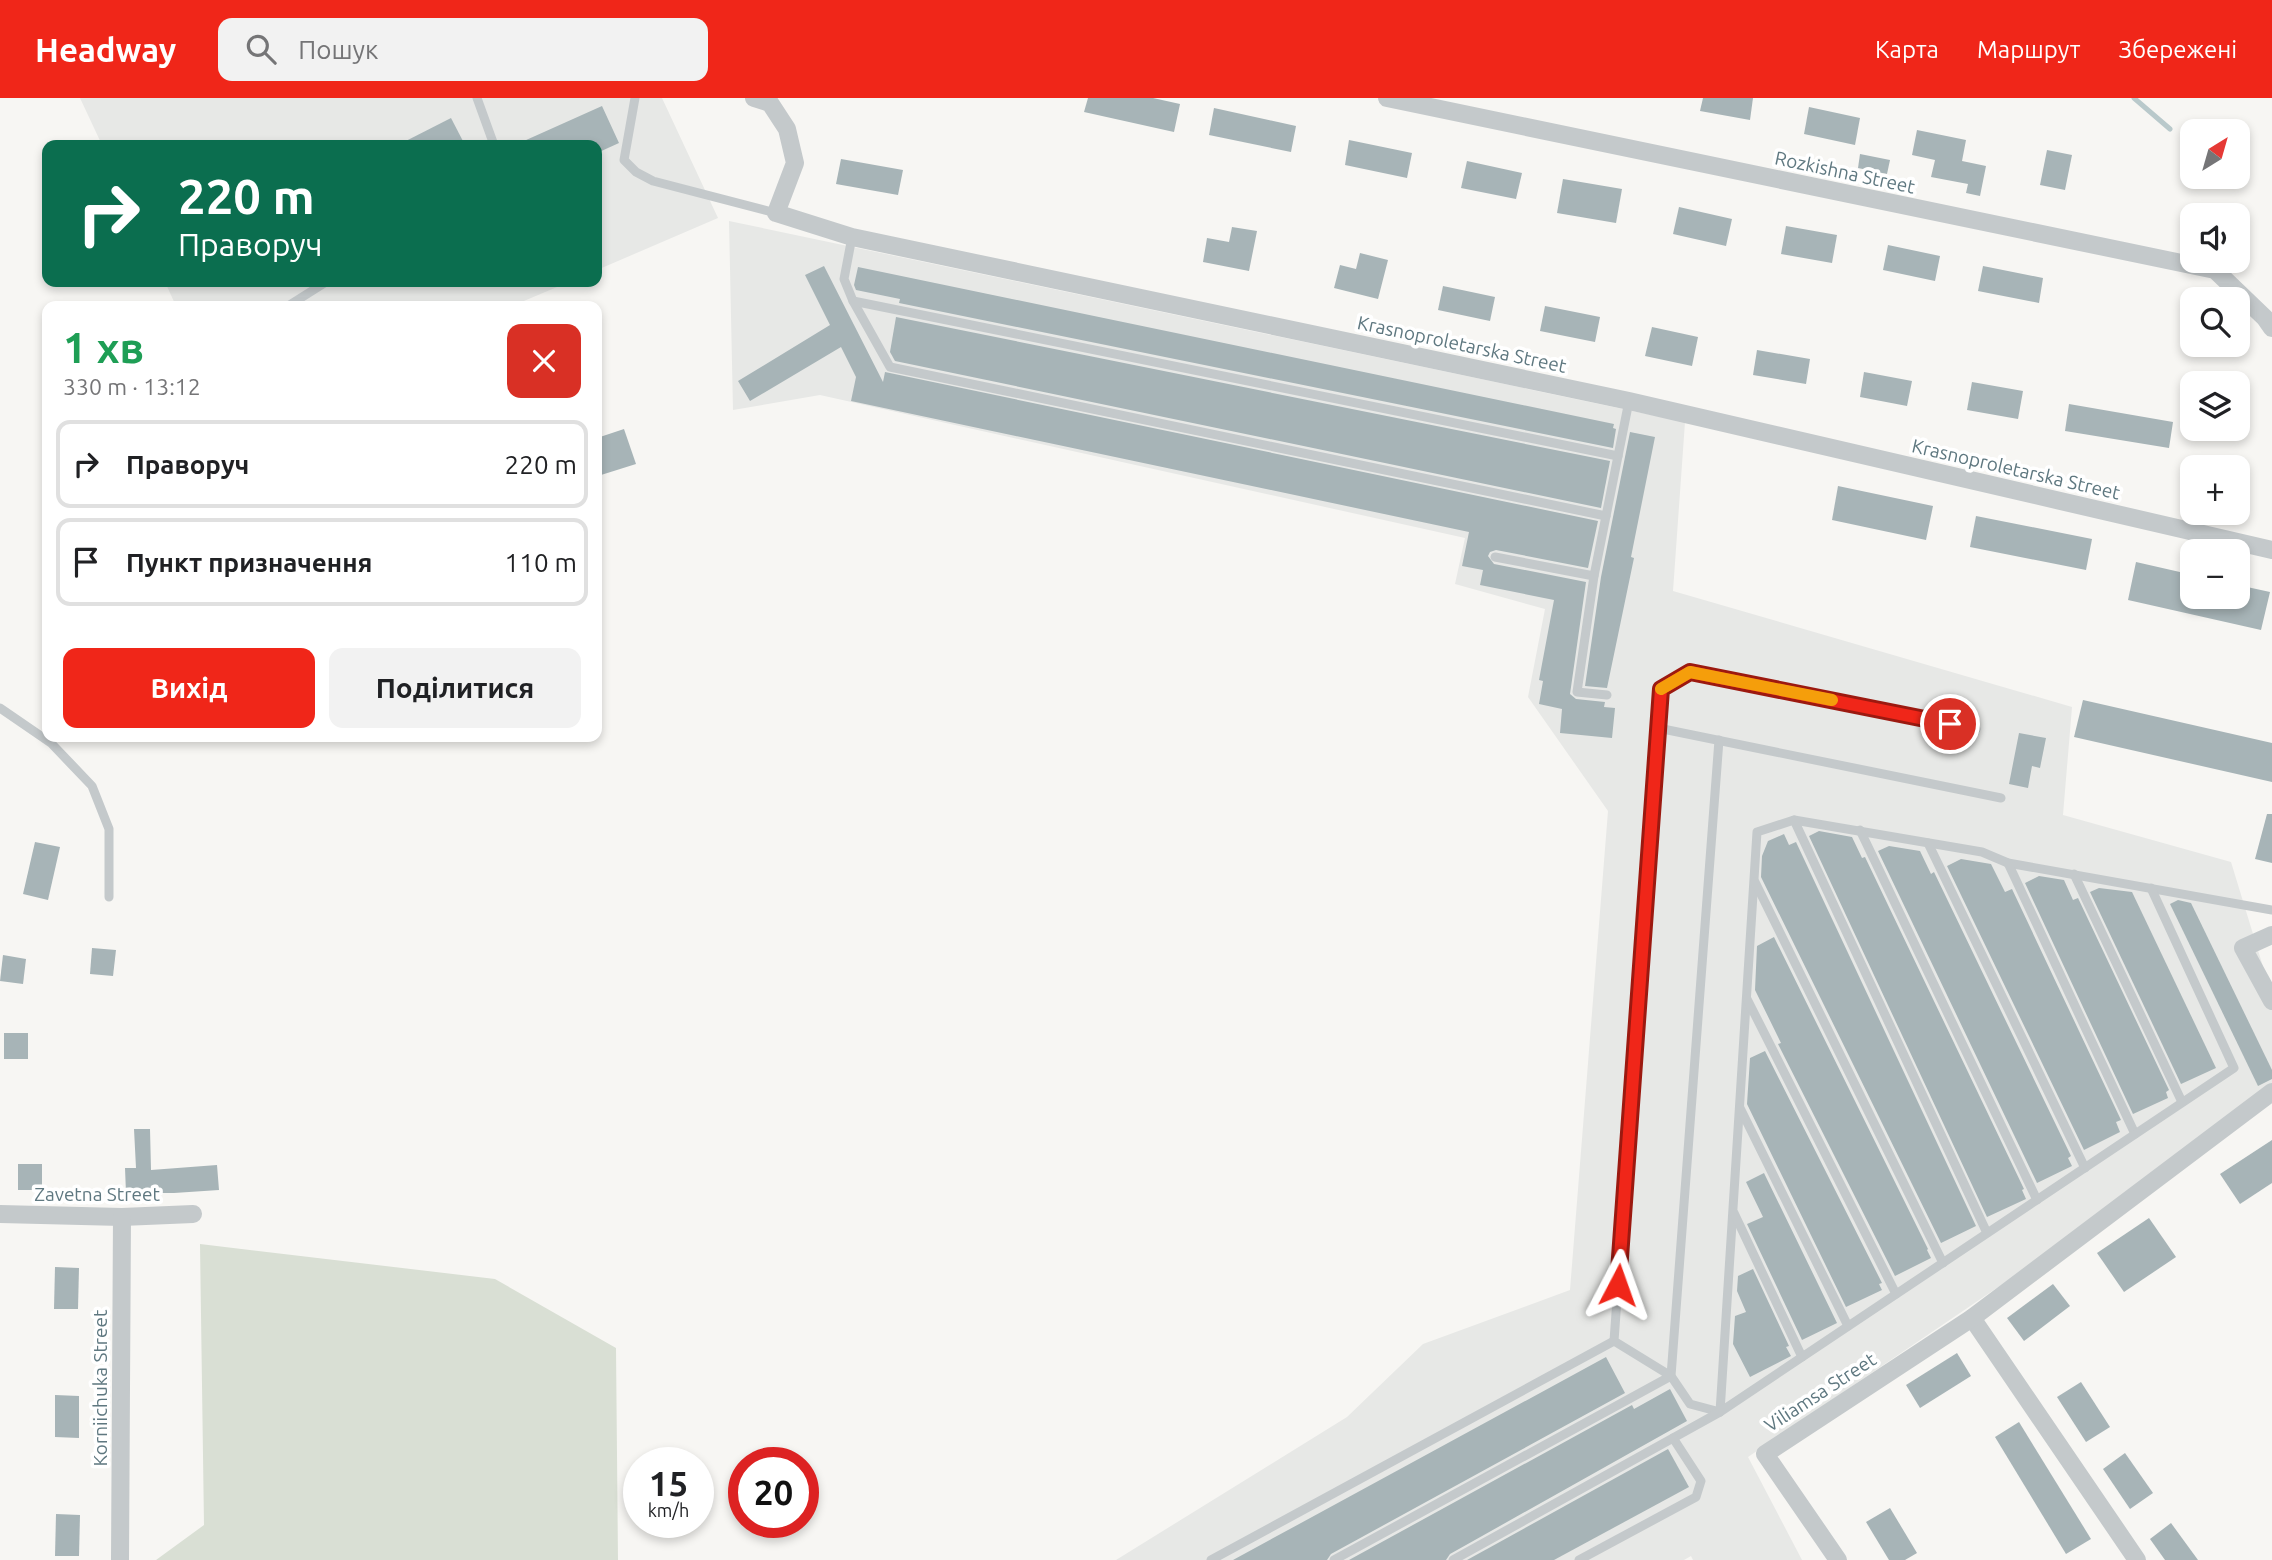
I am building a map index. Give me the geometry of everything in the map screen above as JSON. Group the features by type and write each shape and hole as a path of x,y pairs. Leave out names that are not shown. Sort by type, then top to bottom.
{"street":[{"path":"754,98 770,103 787,129 795,163 776,213"},
{"name":"Rozkishna Street","path":"1387,98 2215,270 2272,328"},
{"name":"Krasnoproletarska Street","path":"776,213 852,237 1629,401 2272,550"},
{"path":"2272,935 2243,948 2272,1000"},
{"name":"Viliamsa Street","path":"1838,1560 1765,1454 1972,1318 2272,1092"},
{"name":"Zavetna Street","path":"0,1214 193,1214"},
{"name":"Korniichuka Street","path":"120,1560 122,1216"},
{"path":"1972,1318 2137,1560"}],"lane":[{"path":"477,98 492,140"},
{"path":"635,98 624,160 636,172 653,181 776,213"},
{"path":"852,237 844,279 853,301 890,367 1606,516"},
{"path":"296,301 318,287"},
{"path":"853,301 1618,456"},
{"path":"1607,695 1577,692 1594,576 1629,401"},
{"path":"1495,557 1594,576"},
{"path":"1614,1341 1661,689 1690,672 1976,729"},
{"path":"0,708 42,737"},
{"path":"1658,728 2001,798"},
{"path":"1671,1376 1719,740"},
{"path":"50,742 92,786 109,829 109,897"},
{"path":"1720,1412 1757,832 1794,820 1982,852 2008,863 2272,910"},
{"path":"1794,820 1987,1233"},
{"path":"1860,830 2037,1200"},
{"path":"1928,843 2085,1168"},
{"path":"2008,863 2135,1134"},
{"path":"2074,874 2182,1102"},
{"path":"1754,880 1942,1263"},
{"path":"1453,1560 1720,1412 2234,1068 2151,888"},
{"path":"1746,998 1896,1294"},
{"path":"1739,1106 1848,1326"},
{"path":"1733,1211 1802,1357"},
{"path":"1614,1341 1671,1376 1690,1405 1720,1412"},
{"path":"1211,1560 1614,1341"},
{"path":"1334,1560 1671,1376"},
{"path":"1579,1560 1696,1497 1701,1481 1673,1438"}],"shaded area":[{"path":"80,98 662,98 718,218 602,268 602,140 100,140"},
{"path":"729,221 1685,422 1673,591 2072,707 2063,815 2231,862 2272,996 2272,1101 1748,1457 1802,1560 1693,1560 1691,1556 1684,1560 1116,1560 1347,1417 1423,1344 1570,1290 1608,811 1528,697 1545,609 1455,584 1465,538 820,395 733,410"},
{"path":"167,287 557,287 524,301 174,301"},
{"path":"200,1244 495,1279 616,1348 618,1560 156,1560 204,1525"}],"building":[{"path":"1088,98 1153,98 1180,104 1174,132 1084,112"},
{"path":"1703,98 1753,98 1750,120 1700,111"},
{"path":"602,106 619,143 602,151 602,140 526,140"},
{"path":"1809,107 1860,118 1855,145 1804,134"},
{"path":"1214,108 1296,126 1291,152 1209,135"},
{"path":"451,118 462,140 408,140"},
{"path":"1917,130 1966,140 1962,161 1986,166 1980,196 1966,193 1968,184 1931,177 1935,160 1912,155"},
{"path":"1349,140 1412,153 1407,178 1345,165"},
{"path":"2047,150 2072,155 2065,190 2040,185"},
{"path":"1860,154 1890,160 1887,174 1858,168"},
{"path":"841,159 903,170 898,195 836,184"},
{"path":"1467,161 1522,173 1516,199 1461,188"},
{"path":"1563,179 1622,189 1616,223 1557,213"},
{"path":"1679,207 1732,219 1726,246 1673,234"},
{"path":"1786,226 1837,235 1832,263 1781,254"},
{"path":"1232,227 1257,231 1249,271 1203,262 1207,238 1229,242"},
{"path":"1888,245 1940,256 1935,281 1883,270"},
{"path":"1360,253 1388,260 1378,299 1334,288 1340,265 1356,269"},
{"path":"824,266 883,382 885,372 1598,521 1588,568 1496,550 1488,556 1494,564 1586,582 1570,694 1576,699 1605,702 1604,707 1615,708 1612,738 1560,733 1562,709 1539,704 1543,681 1539,680 1554,600 1480,585 1483,570 1462,566 1469,532 851,401 856,377 841,347 750,401 738,381 830,325 805,275"},
{"path":"1983,266 2043,278 2039,303 1978,291"},
{"path":"858,267 1614,424 1613,428 1616,429 1613,448 899,303 900,299 856,290 854,285"},
{"path":"1443,286 1495,297 1490,321 1438,310"},
{"path":"1545,306 1600,317 1595,342 1540,331"},
{"path":"896,317 1610,461 1601,508 895,361 890,352"},
{"path":"1652,327 1698,337 1692,366 1645,356"},
{"path":"1757,350 1810,359 1806,384 1753,375"},
{"path":"1864,372 1912,381 1907,406 1860,397"},
{"path":"1972,382 2023,391 2018,419 1967,410"},
{"path":"2069,404 2173,422 2169,448 2065,431"},
{"path":"624,429 636,464 602,475 602,436"},
{"path":"1630,432 1655,437 1631,557 1634,558 1607,688 1585,686 1601,577"},
{"path":"1838,486 1933,506 1926,540 1832,520"},
{"path":"1976,516 2092,539 2086,570 1970,547"},
{"path":"2136,562 2180,572 2180,609 2250,609 2250,588 2270,592 2261,630 2128,600"},
{"path":"2083,700 2272,743 2272,782 2074,737"},
{"path":"2019,733 2046,738 2040,768 2032,766 2028,788 2009,784"},
{"path":"2267,814 2272,814 2272,863 2255,859"},
{"path":"1819,831 1852,837 1862,858 1865,857 2024,1189 2022,1190 2026,1199 1987,1217 1809,836"},
{"path":"1784,834 1789,845 1796,842 1976,1226 1941,1243 1761,877 1762,856 1768,841"},
{"path":"35,842 60,847 48,900 23,894"},
{"path":"1889,846 1920,851 1931,874 1934,872 2071,1156 2068,1158 2072,1166 2037,1183 1878,851"},
{"path":"1961,859 1991,864 2005,892 2012,889 2121,1120 2116,1122 2120,1132 2084,1150 1947,866"},
{"path":"2039,876 2064,880 2073,900 2078,898 2169,1090 2166,1092 2168,1098 2133,1114 2025,883"},
{"path":"2099,888 2132,892 2216,1068 2181,1084 2090,892"},
{"path":"2178,900 2191,903 2272,1070 2272,1079 2258,1086 2170,904"},
{"path":"1774,937 1928,1249 1931,1258 1895,1276 1778,1044 1781,1043 1755,990 1757,946"},
{"path":"92,948 116,950 113,976 90,974"},
{"path":"3,955 26,959 23,984 0,981"},
{"path":"4,1033 28,1033 28,1059 4,1059"},
{"path":"1765,1051 1882,1283 1879,1284 1882,1290 1846,1307 1747,1104 1750,1058"},
{"path":"134,1129 150,1129 151,1170 217,1165 219,1190 126,1193 125,1168 136,1168"},
{"path":"2272,1140 2272,1183 2240,1204 2220,1174"},
{"path":"18,1164 42,1164 42,1190 18,1190"},
{"path":"1764,1173 1837,1323 1802,1340 1747,1224 1763,1217 1746,1182"},
{"path":"2149,1218 2176,1257 2124,1292 2097,1253"},
{"path":"55,1267 79,1268 78,1309 54,1309"},
{"path":"1753,1269 1789,1346 1786,1347 1791,1356 1750,1377 1733,1344 1735,1316 1746,1312 1737,1291 1738,1276"},
{"path":"2053,1284 2070,1306 2024,1341 2007,1318"},
{"path":"1957,1353 1971,1376 1920,1408 1906,1385"},
{"path":"1606,1357 1625,1393 1331,1554 1327,1560 1233,1560"},
{"path":"2081,1382 2110,1427 2086,1442 2057,1397"},
{"path":"1670,1389 1687,1421 1450,1554 1446,1560 1349,1560 1632,1405 1634,1409"},
{"path":"55,1395 79,1396 79,1438 55,1437"},
{"path":"2019,1422 2091,1539 2066,1554 1995,1437"},
{"path":"1668,1449 1689,1487 1554,1560 1467,1560"},
{"path":"2125,1453 2153,1493 2130,1509 2103,1469"},
{"path":"1890,1508 1917,1553 1905,1560 1889,1560 1866,1522"},
{"path":"56,1514 80,1515 79,1556 55,1556"},
{"path":"2171,1523 2198,1560 2165,1560 2150,1539"}],"waterway":[{"path":"2134,98 2170,129"}],"slow traffic":[{"path":"1661,689 1690,672 1832,700"}],"route":[{"path":"1618,1285 1661,689 1690,672 1950,724"}]}
